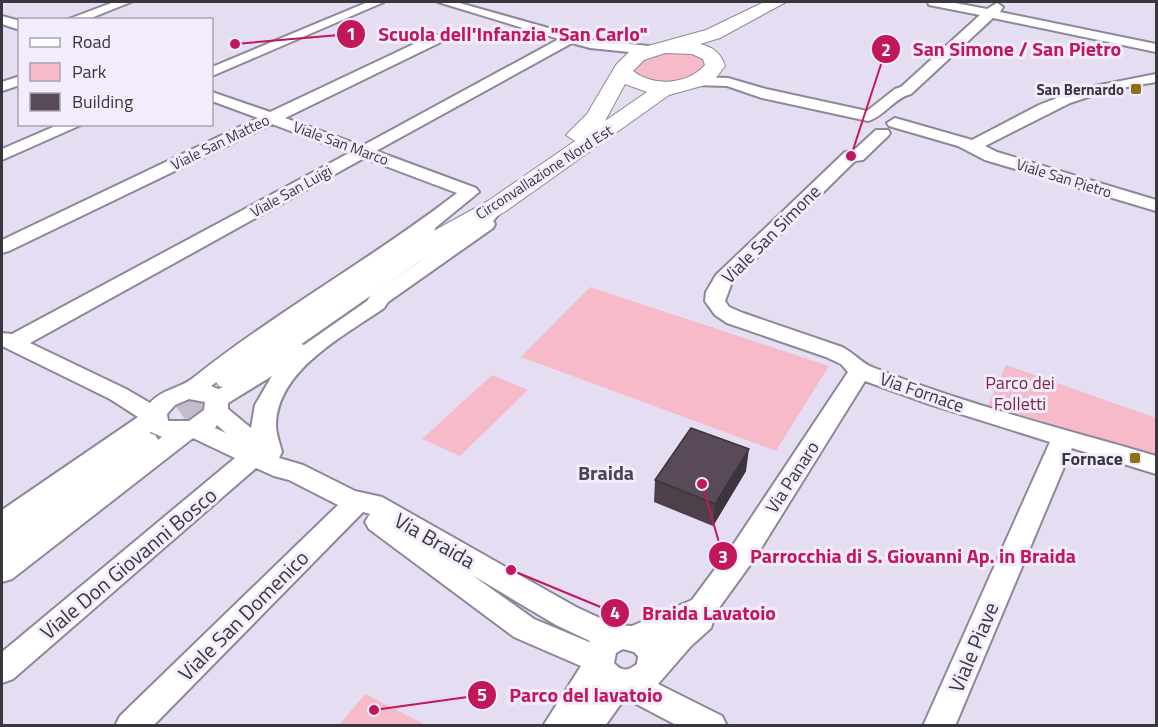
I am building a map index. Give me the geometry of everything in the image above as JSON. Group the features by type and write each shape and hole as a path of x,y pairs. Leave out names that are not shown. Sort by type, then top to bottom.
{"main road":[{"path":"686,84 659,87 638,83 630,79 624,68 628,61 649,50 672,47 713,34 777,2"},
{"path":"672,47 702,51 715,63 796,2"},
{"name":"Circonvallazione Nord Est","path":"482,199 662,91 686,84 712,71 715,63"},
{"name":"Circonvallazione Nord Est","path":"221,397 411,246 596,119 624,68"},
{"path":"2,546 147,424"}],"street":[{"path":"78,18 124,2"},
{"path":"213,72 378,2"},
{"path":"427,2 590,44 649,50"},
{"path":"444,2 476,13"},
{"path":"934,2 993,5 1156,37"},
{"path":"993,5 1156,48"},
{"name":"Viale San Simone","path":"860,371 849,359 834,352 735,318 722,311 715,301 716,292 723,279 850,156 856,156 877,124 908,93 906,91 993,5"},
{"path":"2,20 18,25"},
{"name":"Viale San Matteo","path":"2,247 438,38"},
{"name":"Viale San Luigi","path":"9,347 570,39"},
{"path":"590,44 617,56 624,68"},
{"name":"Viale San Pietro","path":"715,63 738,80 768,90 768,93"},
{"path":"973,149 980,141 1071,95 1110,84 1156,78"},
{"name":"Viale San Pietro","path":"686,84 717,80 807,103 810,107 962,149 973,149 1156,206"},
{"path":"2,87 18,81"},
{"name":"Viale San Marco","path":"213,96 365,151 482,199"},
{"path":"2,155 70,126"},
{"path":"2,571 191,429 208,421 221,397 234,391 370,299 378,299 486,224 483,220 482,199"},
{"path":"2,523 147,424 226,362 288,318 411,246"},
{"path":"262,454 264,441 262,416 266,402 278,382 291,368 378,304 378,299"},
{"name":"Via Braida","path":"9,347 118,393 147,424"},
{"name":"Via Fornace","path":"860,371 937,399 1156,465"},
{"name":"Via Panaro","path":"624,664 680,637 701,619 701,610 745,550 860,371"},
{"name":"Via Braida","path":"96,383 97,394 116,406 126,419 123,434 147,424 157,424 164,429 191,429 289,464 294,471 352,501 524,628 624,664 710,725"},
{"name":"Via Braida","path":"191,391 221,397 262,454"},
{"name":"Viale Piave","path":"939,726 1064,437"},
{"name":"Viale Don Giovanni Bosco","path":"2,670 262,454"},
{"name":"Viale San Domenico","path":"131,726 352,501"},
{"path":"559,726 624,664"},
{"path":"585,726 624,664"}],"green space":[{"path":"681,49 706,58 708,66 695,76 670,84 646,81 630,69 642,57"},
{"path":"590,287 829,366 776,451 521,357"},
{"name":"Parco dei Folletti","path":"1006,365 1156,418 1156,455 988,405"},
{"path":"492,375 528,390 460,456 422,439"},
{"path":"365,694 426,725 339,725"}],"building":[{"path":"691,428 749,449 715,504 655,480"}],"tunnel":[{"path":"143,443 230,379"}],"place":[{"name":"Scuola dell'Infanzia \"San Carlo\"","path":"235,44"},
{"name":"San Bernardo","path":"1136,89"},
{"name":"San Simone / San Pietro","path":"851,156"},
{"name":"Fornace","path":"1135,458"},
{"name":"Parrocchia di S. Giovanni Ap. in Braida","path":"702,484"},
{"name":"Braida Lavatoio","path":"511,570"},
{"name":"Parco del lavatoio","path":"374,710"}],"district":[{"name":"Braida","path":"606,472"}]}
